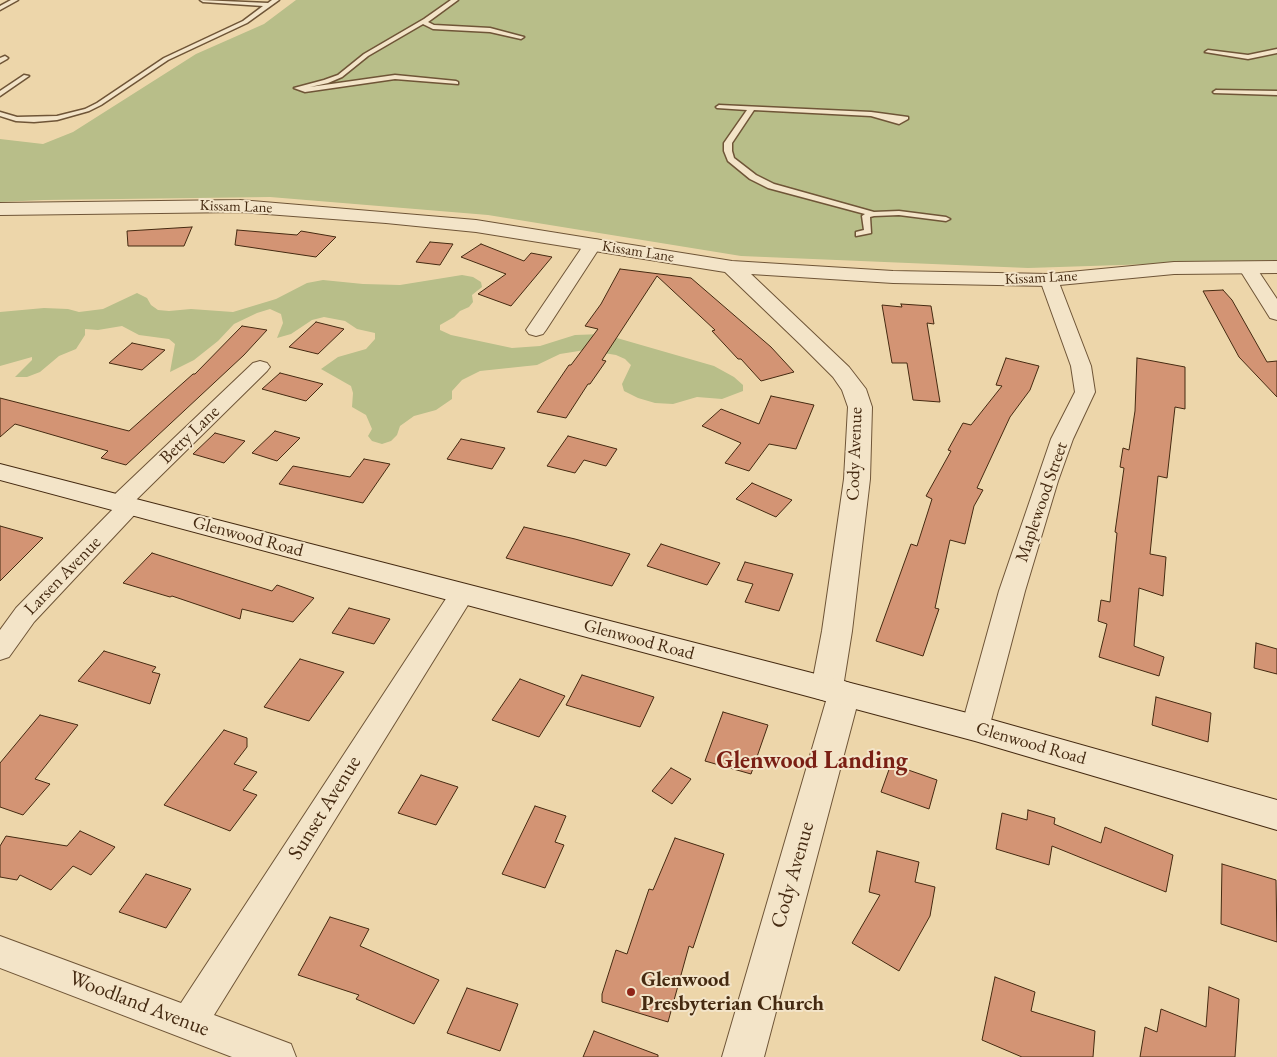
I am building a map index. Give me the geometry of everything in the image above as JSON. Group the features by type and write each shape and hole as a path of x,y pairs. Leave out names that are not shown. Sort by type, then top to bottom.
{"street":[{"name":"Kissam Lane","path":"0,209 240,206 476,226 732,267 893,277 1048,280 1174,268 1277,267"},
{"path":"536,330 593,244"},
{"name":"Cody Avenue","path":"732,267 841,372 854,389 860,407 857,479 838,631 836,692 751,1054"},
{"path":"1247,268 1277,314"},
{"name":"Maplewood Street","path":"976,728 1012,591 1047,481 1062,439 1084,392 1085,383 1080,366 1048,280"},
{"name":"Betty Lane","path":"125,504 260,367"},
{"name":"Glenwood Road","path":"0,472 976,728 1277,815"},
{"name":"Larsen Avenue","path":"0,650 25,615 125,504"},
{"name":"Sunset Avenue","path":"189,1023 462,594"},
{"name":"Woodland Avenue","path":"0,952 278,1057"}],"lane":[{"path":"0,8 15,0"},
{"path":"203,0 269,4"},
{"path":"0,114 16,119 34,120 57,118 87,110 166,59 245,22 276,0"},
{"path":"455,0 426,20 366,55 340,76 326,82 297,88 305,90 395,77 456,83"},
{"path":"426,20 425,23 433,27 490,30 521,37"},
{"path":"1208,52 1248,57 1277,51"},
{"path":"0,94 26,76"},
{"path":"1216,92 1277,92"},
{"path":"719,107 871,114"},
{"path":"752,108 728,143 731,159 740,167 753,177 771,186 874,214"},
{"path":"859,234 868,231 866,216 874,214 899,213 946,218"}],"green space":[{"path":"296,0 1277,0 1277,260 1028,268 741,256 488,215 270,197 0,202 0,139 43,144 73,132 196,54 264,24"},
{"path":"462,275 473,277 481,282 482,287 472,295 473,302 469,307 440,325 440,330 451,335 512,348 540,346 575,335 603,334 714,366 734,377 743,385 743,391 722,399 697,397 673,404 655,403 624,391 622,384 631,365 625,359 616,355 585,350 560,354 537,365 480,371 462,380 452,391 452,399 436,410 414,416 400,426 397,435 391,441 382,444 372,441 368,436 372,429 366,415 352,407 353,393 351,386 321,369 338,357 366,349 375,339 375,333 357,329 345,321 324,317 312,320 291,334 277,338 283,323 281,314 270,309 234,324 218,341 194,360 170,372 175,344 169,339 139,335 122,326 98,330 85,329 85,335 76,349 59,356 40,372 27,377 15,377 32,360 32,357 0,366 0,312 44,308 68,309 79,312 103,309 137,293 147,298 151,305 158,310 191,309 233,312 276,299 307,283 323,280 400,285"}],"building":[{"path":"192,227 184,246 128,246 127,231"},
{"path":"237,230 297,235 301,231 336,237 316,257 235,245"},
{"path":"430,242 453,244 440,265 416,262"},
{"path":"481,244 524,261 531,253 552,257 511,306 478,294 506,274 461,257"},
{"path":"620,269 691,278 771,347 794,372 761,381 712,331 715,330 657,276 602,360 606,361 590,384 588,384 566,418 537,412 569,365 571,365 598,329 585,326 601,304"},
{"path":"1223,290 1232,300 1267,362 1277,361 1277,397 1239,357 1203,291"},
{"path":"901,304 931,306 934,324 927,323 940,402 913,400 907,363 892,363 882,305 902,307"},
{"path":"316,322 344,329 318,354 289,347"},
{"path":"242,326 267,330 244,355 126,465 101,458 108,451 15,424 0,437 0,398 129,431 195,374"},
{"path":"132,343 165,350 142,370 109,363"},
{"path":"1006,358 1039,366 1030,390 1010,417 977,488 983,490 974,506 965,544 950,540 935,608 939,609 923,656 876,641 911,544 917,546 932,499 926,496 951,451 948,450 963,423 971,425 1002,386 996,385"},
{"path":"1137,358 1185,367 1185,409 1175,407 1167,478 1158,476 1150,554 1166,557 1163,596 1139,588 1134,646 1164,657 1159,676 1099,657 1107,624 1098,621 1101,600 1110,602 1117,533 1115,532 1124,468 1120,467 1123,448 1129,450 1135,411"},
{"path":"280,373 323,384 306,401 262,389"},
{"path":"771,396 814,405 796,449 769,444 749,471 725,463 741,443 702,426 721,409 759,424"},
{"path":"275,431 300,438 277,461 252,453"},
{"path":"215,433 245,441 224,463 193,454"},
{"path":"568,436 617,449 606,466 584,460 575,473 547,466"},
{"path":"461,439 505,448 492,469 447,459"},
{"path":"364,459 390,464 363,503 279,484 293,466 350,477"},
{"path":"752,483 792,500 776,517 736,499"},
{"path":"0,526 43,538 0,581"},
{"path":"524,527 630,554 612,586 506,558"},
{"path":"661,544 720,563 707,585 647,566"},
{"path":"152,553 272,591 277,585 314,598 293,622 242,609 240,619 172,596 123,583"},
{"path":"745,562 793,574 779,611 745,602 753,584 737,580"},
{"path":"349,608 390,619 374,644 332,633"},
{"path":"1256,643 1277,649 1277,674 1254,668"},
{"path":"104,651 156,667 152,672 160,674 150,704 78,681"},
{"path":"300,659 344,672 309,721 264,707"},
{"path":"582,675 654,697 640,727 566,705"},
{"path":"520,679 565,696 539,737 492,720"},
{"path":"1156,697 1211,713 1208,742 1152,725"},
{"path":"723,712 768,725 751,774 705,761"},
{"path":"40,715 78,725 35,779 50,784 23,815 0,807 0,763"},
{"path":"224,730 247,738 247,747 234,764 257,772 243,790 257,795 230,831 164,805"},
{"path":"891,764 937,780 929,809 881,792"},
{"path":"671,768 691,779 672,804 652,791"},
{"path":"421,775 458,787 436,825 398,813"},
{"path":"535,806 566,816 555,842 564,845 545,888 502,874"},
{"path":"1028,810 1055,818 1054,824 1101,843 1105,827 1173,855 1166,892 1052,846 1049,865 996,849 1002,813 1027,820"},
{"path":"80,831 115,847 91,875 73,866 51,890 20,875 17,880 0,877 0,846 6,836 67,846"},
{"path":"675,838 724,854 693,948 689,946 668,1022 602,1002 602,994 616,950 627,954 649,889 653,890"},
{"path":"877,851 919,862 915,882 935,887 930,916 899,971 852,943 880,895 869,892"},
{"path":"1222,864 1276,880 1277,942 1221,924"},
{"path":"146,874 191,889 166,928 119,912"},
{"path":"330,917 369,929 360,946 439,980 414,1024 356,999 359,995 298,975"},
{"path":"995,977 1035,992 1031,1011 1095,1031 1093,1057 1022,1057 982,1040"},
{"path":"1209,987 1239,999 1235,1057 1140,1057 1145,1027 1157,1032 1161,1009 1206,1027"},
{"path":"467,988 518,1004 500,1051 447,1033"},
{"path":"594,1031 658,1055 658,1057 583,1057"}],"place":[{"name":"Glenwood Presbyterian Church","path":"631,992"}],"district":[{"name":"Glenwood Landing","path":"812,761"}]}
